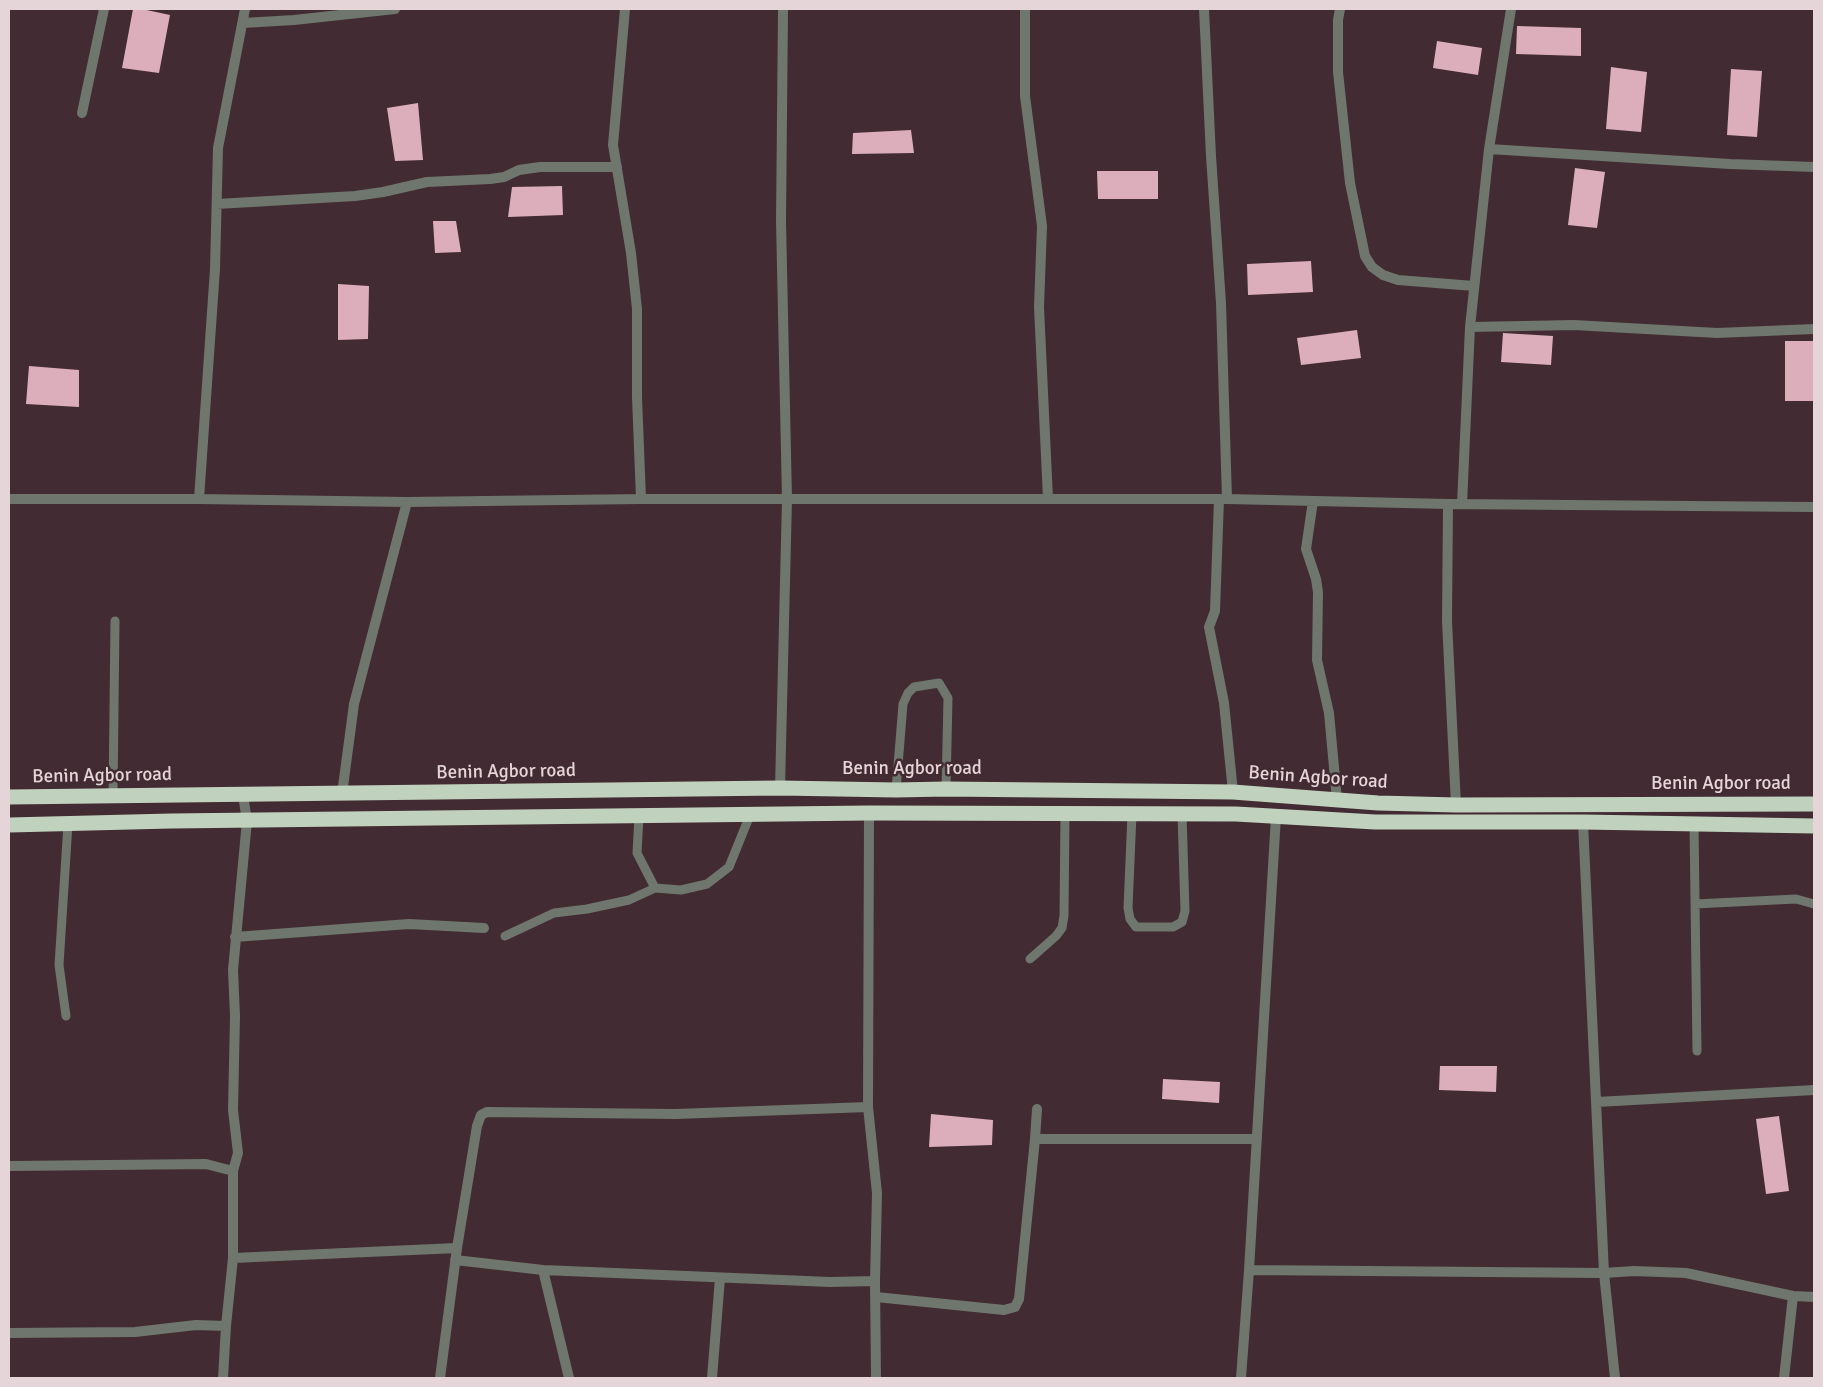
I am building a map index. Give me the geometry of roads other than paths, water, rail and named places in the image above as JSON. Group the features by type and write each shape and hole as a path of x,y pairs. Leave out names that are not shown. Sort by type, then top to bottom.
{"highway":[{"name":"Benin Agbor road","path":"9,797 780,788 1233,792 1337,800 1456,805 1814,804"},
{"name":"Benin Agbor road","path":"9,825 870,813 1236,814 1375,822 1583,822 1814,826"}],"street":[{"path":"82,113 104,9"},
{"path":"199,499 215,270 218,148 246,9"},
{"path":"243,22 294,20 395,9"},
{"path":"625,9 614,145 631,252 637,309 637,397 641,499"},
{"path":"780,788 787,499 781,221 783,9"},
{"path":"1025,9 1024,96 1042,226 1039,307 1048,499"},
{"path":"1204,9 1221,303 1223,499 1216,611 1209,627 1224,703 1233,792"},
{"path":"1340,9 1338,20 1338,72 1350,183 1365,256 1372,267 1383,275 1398,280 1474,286"},
{"path":"1462,504 1470,327 1474,286 1489,149 1511,9"},
{"path":"1489,149 1814,168"},
{"path":"217,204 355,196 427,182 490,179 519,170 540,167 617,167"},
{"path":"1470,327 1574,325 1717,332 1814,329"},
{"path":"9,499 408,502 641,499 1223,499 1448,504 1814,507"},
{"path":"1313,501 1306,549 1316,579 1318,592 1317,660 1330,713 1337,800"},
{"path":"342,794 354,704 408,502"},
{"path":"1448,504 1447,621 1456,805"},
{"path":"223,1378 233,1258 234,1171 238,1153 233,1101 235,1016 233,970 247,821 243,795"},
{"path":"870,813 868,1108 876,1178 876,1378"},
{"path":"1241,1378 1276,816"},
{"path":"1583,822 1604,1273 1615,1378"},
{"path":"235,937 409,924 484,928"},
{"path":"1597,1102 1814,1090"},
{"path":"440,1378 455,1260 477,1126 482,1115 487,1112 676,1114 868,1108"},
{"path":"876,1297 1004,1310 1015,1307 1019,1299 1037,1109"},
{"path":"1034,1139 1257,1139"},
{"path":"9,1166 206,1164 234,1171"},
{"path":"233,1258 457,1248"},
{"path":"455,1260 543,1270 830,1282 875,1281"},
{"path":"543,1270 568,1378"},
{"path":"1249,1270 1604,1273 1634,1271 1686,1273 1793,1296 1814,1297"},
{"path":"712,1378 720,1278"},
{"path":"1784,1378 1793,1296"},
{"path":"9,1333 135,1332 196,1325 226,1326"}],"lane":[{"path":"113,796 115,621"},
{"path":"896,790 904,704 908,693 914,686 939,683 948,698 946,789"},
{"path":"505,936 554,913 587,910 629,900 655,888 682,890 707,884 729,867 750,814"},
{"path":"1030,959 1056,936 1062,928 1064,916 1066,814"},
{"path":"1132,814 1128,908 1130,919 1136,927 1173,927 1182,922 1184,911 1182,814"},
{"path":"639,816 637,853 655,888"},
{"path":"66,1016 59,965 68,824"},
{"path":"1694,824 1697,1051"},
{"path":"1695,904 1796,899 1814,904"}]}
